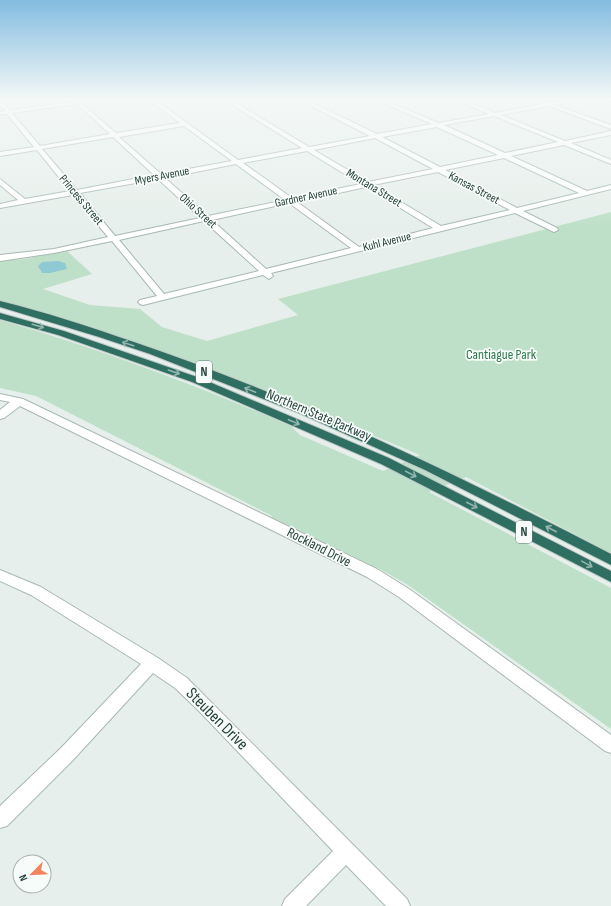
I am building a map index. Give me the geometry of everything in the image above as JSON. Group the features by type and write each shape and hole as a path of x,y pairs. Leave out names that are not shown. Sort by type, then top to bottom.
{"highway":[{"name":"Northern State Parkway","path":"0,304 145,350 316,416 402,454 611,560"},
{"name":"Northern State Parkway","path":"0,316 61,333 196,380 385,461 611,577"}],"street":[{"name":"Princess Street","path":"32,140 162,298"},
{"path":"0,154 87,140"},
{"name":"Ohio Street","path":"119,140 267,274"},
{"path":"207,140 358,250"},
{"name":"Montana Street","path":"296,140 440,229"},
{"name":"Myers Avenue","path":"0,206 351,140"},
{"name":"Kansas Street","path":"383,140 554,230"},
{"path":"471,140 586,193"},
{"path":"560,140 611,162"},
{"name":"Gardner Avenue","path":"0,258 24,256 113,238 572,140"},
{"path":"0,181 23,201"},
{"name":"Kuhl Avenue","path":"143,302 267,274 440,229 611,187"},
{"name":"Rockland Drive","path":"0,397 19,401 372,573 404,593 611,745"},
{"path":"0,416 19,401"},
{"name":"Steuben Drive","path":"2,579 36,591 152,663 181,683 400,906"},
{"path":"0,819 67,754 152,663"},
{"path":"292,906 346,851"}],"green space":[{"name":"Cantiague Park","path":"611,212 611,553 466,477 429,492 611,588 611,729 408,585 380,569 271,517 272,516 36,396 0,388 0,320 111,355 220,396 291,426 300,435 383,471 420,455 181,358 0,301 0,261 25,259 66,250 92,274 43,289 90,305 140,309 162,327 207,341 298,315 278,299"}],"water":[{"path":"58,261 65,263 67,269 50,273 42,273 38,266 42,262"}]}
